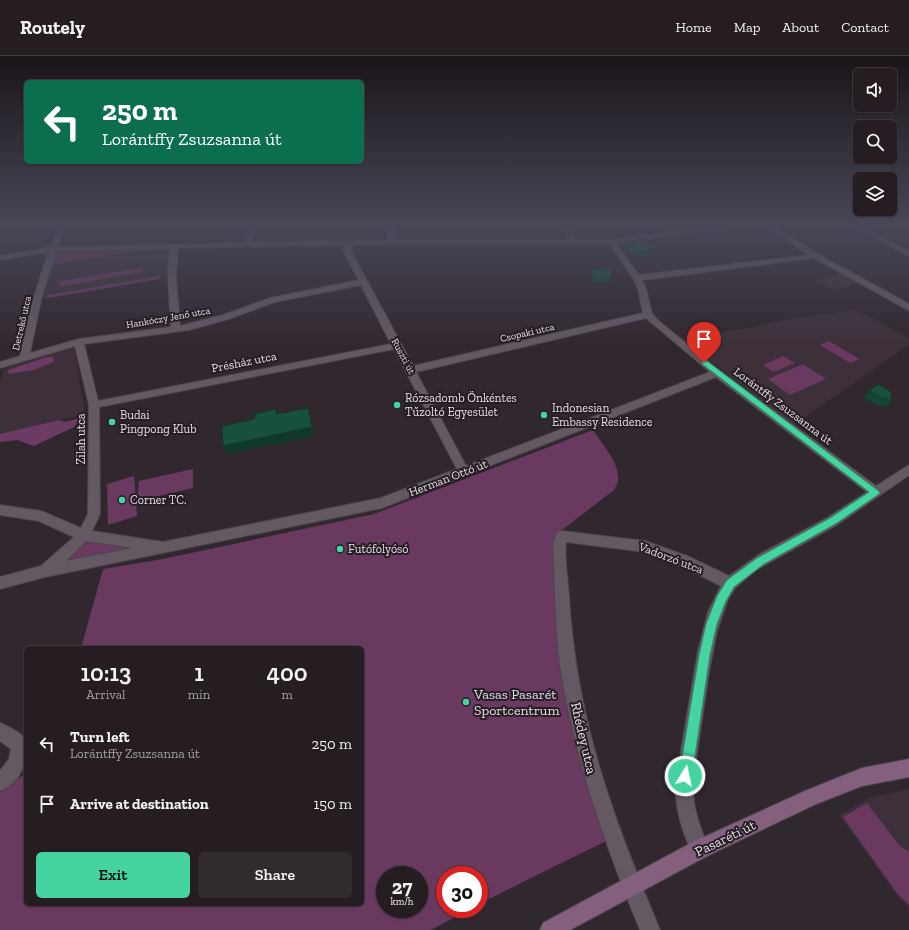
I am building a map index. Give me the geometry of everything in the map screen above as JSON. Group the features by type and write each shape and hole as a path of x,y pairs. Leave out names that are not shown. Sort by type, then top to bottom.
{"street":[{"name":"Detrekő utca","path":"24,358 37,300 48,266"},
{"path":"173,266 172,277 176,328"},
{"name":"Ruszti út","path":"355,266 412,370 464,472"},
{"path":"629,266 638,278 648,315"},
{"path":"638,278 736,266"},
{"path":"833,266 909,306"},
{"name":"Hankóczy Jenő utca","path":"0,365 79,342 176,328 226,317 273,300 363,282"},
{"name":"Csopaki utca","path":"412,370 648,315"},
{"name":"Lorántffy Zsuzsanna út","path":"648,315 716,373 876,492"},
{"name":"Zilah utca","path":"45,571 67,553 89,527 94,514 94,405 79,342"},
{"name":"Présház utca","path":"94,405 398,345"},
{"name":"Herman Ottó út","path":"0,582 45,571 382,503 716,373"},
{"path":"700,849 687,822 684,797 685,776 704,655 721,599 730,584 761,561 833,520 909,469"},
{"name":"Herman Ottó út","path":"0,510 41,516 82,535 169,547"},
{"name":"Vadorzó utca","path":"562,536 633,544 681,560 730,584"},
{"name":"Rhédey utca","path":"562,536 559,544 563,619 568,665 582,735 595,786 650,930"},
{"path":"0,731 18,743 20,754 16,766 0,782"},
{"name":"Pasaréti út","path":"550,930 700,849 811,797 862,777 909,768"}],"shaded area":[{"path":"49,266 173,266 172,277 40,299"},
{"path":"143,267 142,272 59,287 60,281"},
{"path":"840,273 858,282 835,291 816,281"},
{"path":"160,276 160,279 47,298 48,295"},
{"path":"856,310 909,338 909,345 793,425 682,339 754,327 788,319"},
{"path":"829,341 859,359 850,363 820,345"},
{"path":"74,347 85,414 0,434 0,385 3,369"},
{"path":"783,356 795,363 774,372 763,365"},
{"path":"47,357 54,357 53,362 34,370 9,374 8,370"},
{"path":"803,364 826,379 790,395 768,379"},
{"path":"80,418 74,427 34,446 17,440 0,442 0,434 59,420 65,422"},
{"name":"Vasas Pasarét Sportcentrum","path":"593,430 608,451 616,467 618,483 614,490 558,533 576,737 588,788 608,840 488,900 488,866 436,866 436,918 453,918 431,930 0,930 0,787 24,775 24,906 364,906 364,646 82,646 103,569 163,559 374,514"},
{"name":"Corner TC.","path":"193,469 193,488 137,501 139,481"},
{"name":"Corner TC.","path":"134,476 137,516 108,525 107,484"},
{"path":"90,540 143,549 57,565"},
{"path":"909,789 909,908 896,894 839,815 869,798"},
{"path":"867,803 899,845 909,852 909,905 897,893 843,817"}],"building":[{"path":"609,268 612,278 594,279 591,269"},
{"path":"878,384 891,392 891,401 869,391"},
{"path":"308,408 312,427 223,446 222,426 255,419 254,414 276,409 276,414"}],"place":[{"name":"Rózsadomb Önkéntes Tűzoltó Egyesület","path":"397,405"},
{"name":"Indonesian Embassy Residence","path":"544,415"},
{"name":"Budai Pingpong Klub","path":"112,422"},
{"name":"Corner TC.","path":"122,500"},
{"name":"Futófolyósó","path":"340,549"},
{"name":"Vasas Pasarét Sportcentrum","path":"466,702"}],"route":[{"path":"685,776 694,727 704,655 711,624 721,599 730,584 761,561 833,520 876,492 704,363"}]}
